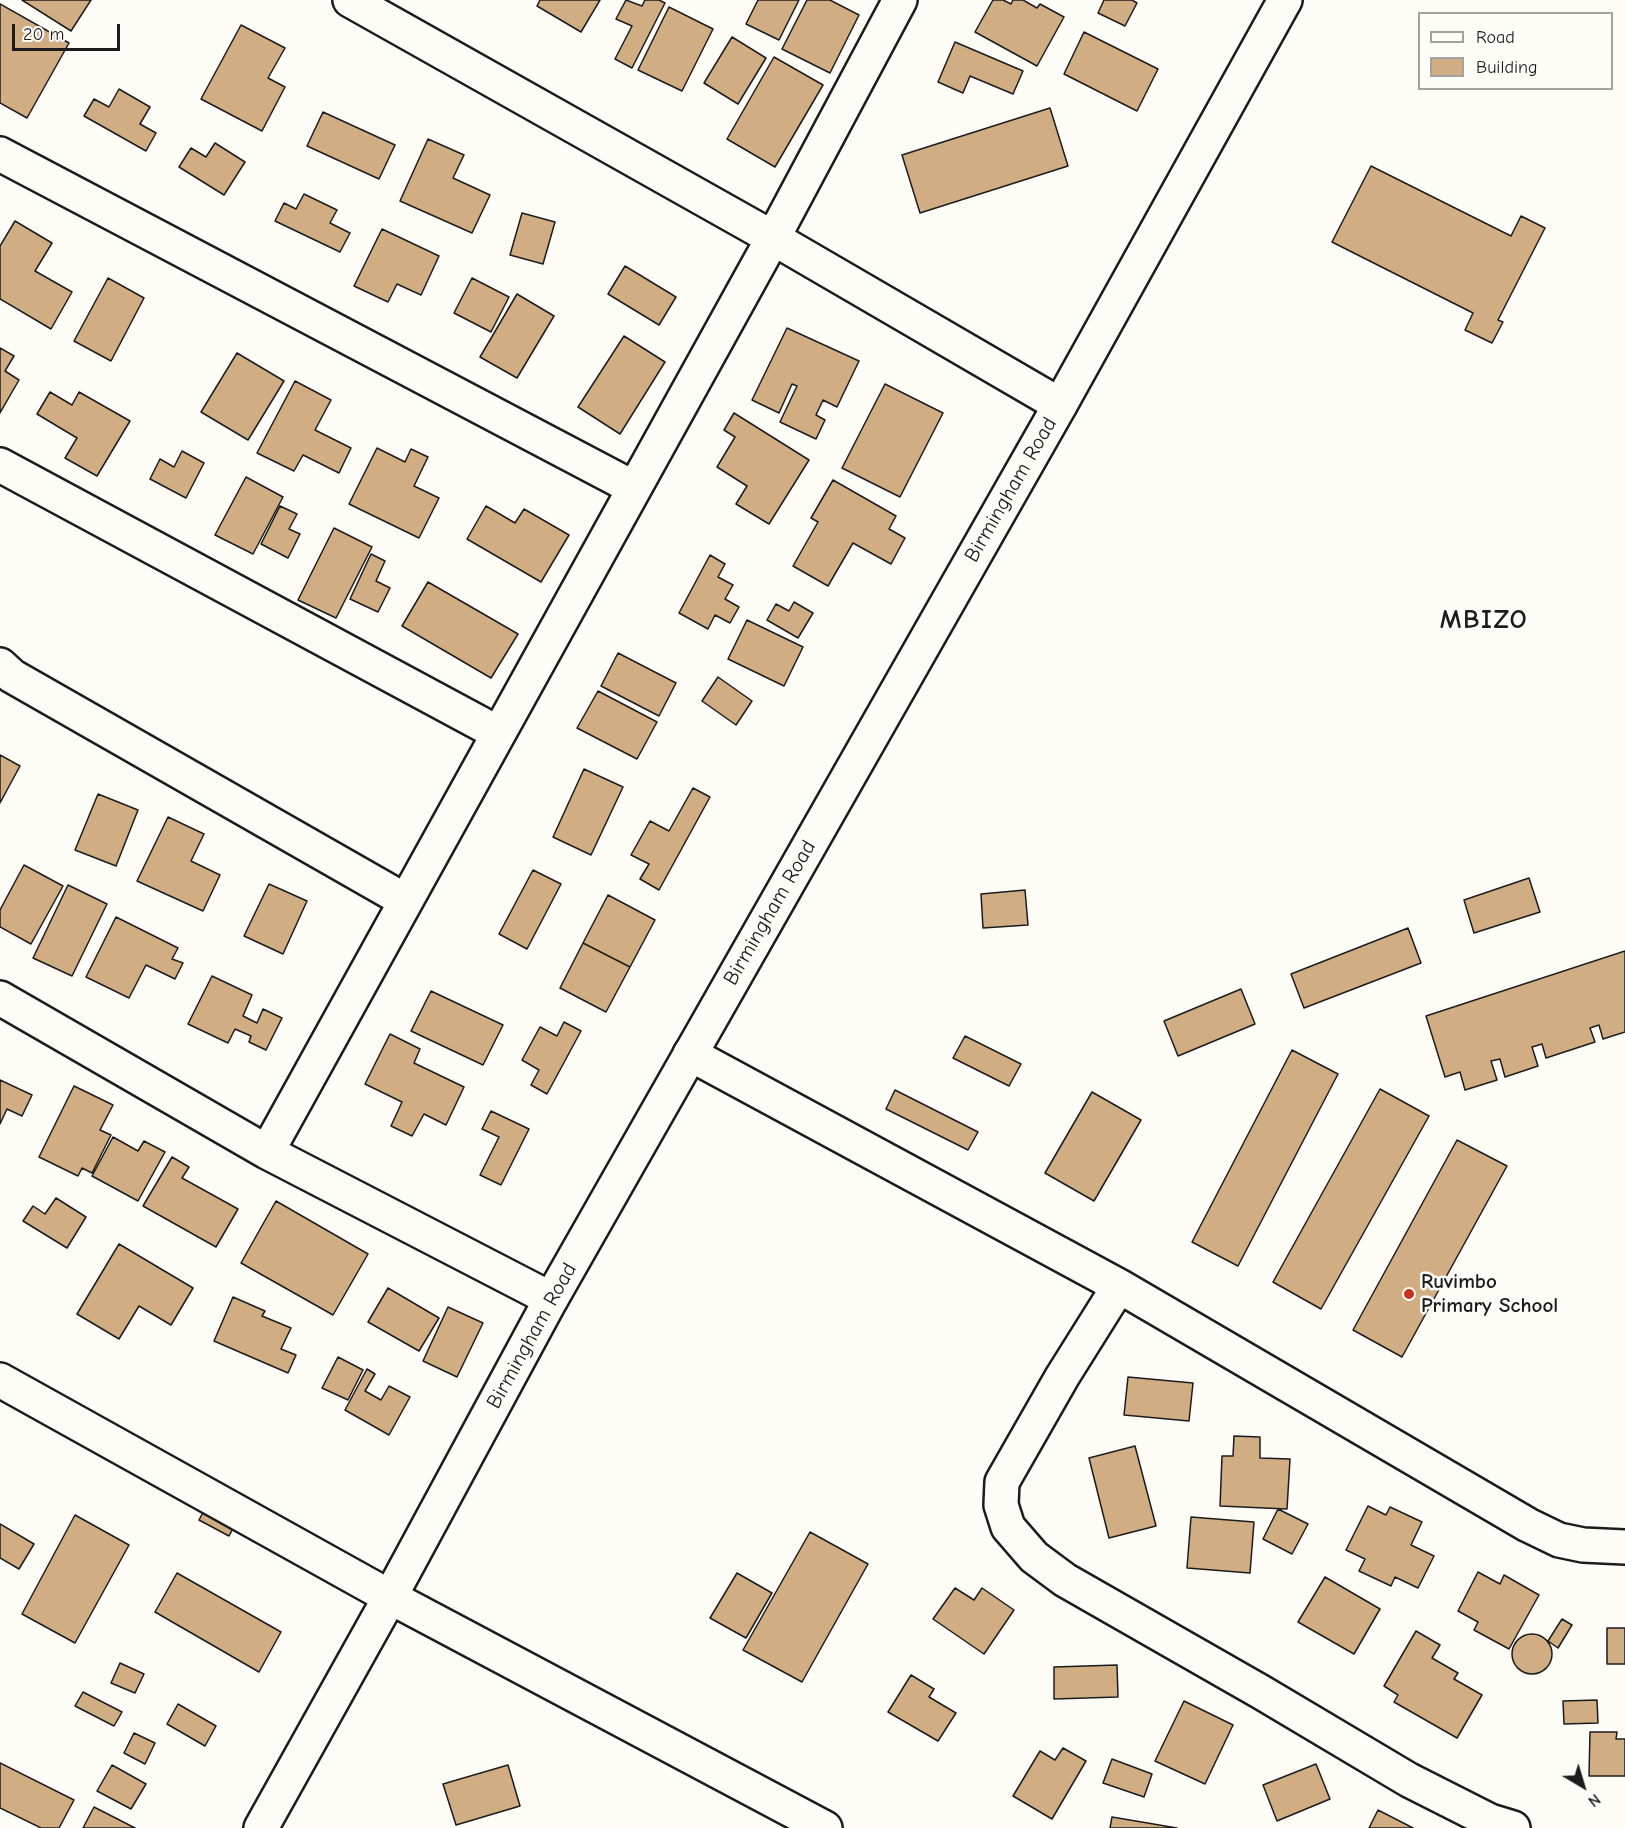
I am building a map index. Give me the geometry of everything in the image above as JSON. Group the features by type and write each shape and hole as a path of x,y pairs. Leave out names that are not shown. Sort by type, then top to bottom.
{"street":[{"path":"350,0 773,238 1060,405"},
{"path":"267,1152 773,238 900,0"},
{"name":"Birmingham Road","path":"261,1828 390,1597 551,1299 1060,405 1285,0"},
{"path":"0,154 634,488"},
{"path":"0,465 498,734"},
{"path":"0,665 12,676 406,901"},
{"path":"0,998 267,1152 551,1299"},
{"path":"690,1054 1119,1286 1528,1525 1559,1540 1583,1545 1625,1547"},
{"path":"1119,1286 1062,1377 1002,1482 1001,1505 1008,1527 1034,1557 1065,1580 1262,1692 1409,1780 1490,1821 1513,1828"},
{"path":"0,1380 390,1597 825,1828"}],"building":[{"path":"22,0 91,0 71,31"},
{"path":"540,0 600,0 581,32 537,6"},
{"path":"626,0 642,6 645,0 659,0 665,3 632,68 615,59 632,26 616,19"},
{"path":"758,0 799,0 779,40 746,24"},
{"path":"807,0 830,0 859,15 830,73 782,49"},
{"path":"993,0 1003,0 1011,4 1013,0 1023,0 1037,8 1040,4 1064,17 1037,66 975,32"},
{"path":"1104,0 1132,0 1137,3 1125,26 1098,13"},
{"path":"0,4 69,43 27,118 0,103"},
{"path":"669,7 713,29 682,91 638,70"},
{"path":"241,25 285,48 268,78 285,87 262,131 201,99"},
{"path":"1084,32 1158,69 1137,111 1064,74"},
{"path":"732,37 766,58 738,104 704,83"},
{"path":"955,42 1023,71 1013,94 970,76 963,93 938,82"},
{"path":"774,57 823,85 775,167 727,139"},
{"path":"119,89 150,107 140,124 156,133 146,151 84,116 94,99 109,107"},
{"path":"1050,108 1068,166 920,213 902,155"},
{"path":"323,112 395,145 379,179 307,146"},
{"path":"428,139 464,155 453,178 490,195 472,233 400,201"},
{"path":"215,143 245,162 224,195 179,167 191,148 206,157"},
{"path":"1371,166 1511,236 1521,216 1545,228 1498,320 1503,322 1492,343 1465,330 1473,313 1332,242"},
{"path":"304,194 337,210 330,223 350,233 340,252 275,221 284,203 296,209"},
{"path":"522,213 555,222 543,264 510,255"},
{"path":"15,221 52,243 35,271 72,292 51,329 0,299 0,246"},
{"path":"382,229 439,256 421,295 397,284 388,302 354,286"},
{"path":"625,266 676,297 659,325 608,294"},
{"path":"108,278 144,298 111,361 74,341"},
{"path":"472,278 509,297 491,332 454,313"},
{"path":"517,294 554,316 517,378 480,357"},
{"path":"787,328 859,361 837,407 823,400 816,415 825,420 816,439 780,422 797,386 792,384 779,413 752,400"},
{"path":"624,336 665,362 620,434 578,407"},
{"path":"0,348 14,356 5,371 19,380 0,413"},
{"path":"237,353 284,381 248,440 201,412"},
{"path":"295,381 331,400 315,430 351,448 339,473 303,455 294,471 257,453"},
{"path":"885,384 943,413 900,497 842,468"},
{"path":"50,392 72,405 79,392 130,421 97,476 65,458 77,438 37,414"},
{"path":"734,413 809,460 769,524 736,504 747,486 717,467 735,437 724,430"},
{"path":"377,448 405,462 411,449 428,457 414,486 439,498 419,538 349,504"},
{"path":"182,451 204,463 186,498 150,479 160,459 174,467"},
{"path":"246,477 283,497 253,554 215,535"},
{"path":"833,480 896,516 889,529 905,538 891,564 853,543 828,586 793,566 818,522 811,518"},
{"path":"280,506 297,514 289,529 300,534 288,558 261,544"},
{"path":"486,506 515,523 524,509 569,535 541,582 467,539"},
{"path":"334,528 372,547 336,618 298,600"},
{"path":"371,554 385,561 376,581 390,588 378,612 350,599"},
{"path":"710,555 725,564 718,577 733,585 725,599 739,607 730,623 715,615 708,629 679,613"},
{"path":"428,582 518,634 491,678 402,626"},
{"path":"794,602 813,613 798,638 767,620 776,604 789,611"},
{"path":"747,620 803,647 784,686 728,659"},
{"path":"618,653 676,683 659,716 601,686"},
{"path":"718,677 752,701 736,725 702,701"},
{"path":"598,691 657,722 637,759 577,728"},
{"path":"0,755 20,766 0,803"},
{"path":"584,769 623,787 591,855 553,837"},
{"path":"693,788 710,797 659,890 640,879 649,864 631,855 650,821 669,831"},
{"path":"98,794 138,810 116,866 75,850"},
{"path":"168,817 204,834 191,861 220,875 203,911 137,881"},
{"path":"24,865 63,886 31,944 0,927 0,910"},
{"path":"533,870 561,884 527,949 499,934"},
{"path":"1529,878 1540,912 1474,933 1464,900"},
{"path":"269,884 307,901 283,954 244,936"},
{"path":"68,885 107,904 72,976 33,958"},
{"path":"1025,890 1028,925 983,928 981,894"},
{"path":"608,895 655,920 630,967 583,943"},
{"path":"116,917 178,948 172,959 183,963 175,979 146,965 129,998 86,977"},
{"path":"1408,928 1421,963 1304,1008 1291,974"},
{"path":"583,943 630,967 606,1012 560,988"},
{"path":"1625,951 1625,1032 1603,1039 1599,1025 1590,1028 1595,1042 1546,1058 1542,1044 1532,1047 1538,1066 1505,1077 1500,1059 1491,1061 1497,1080 1465,1090 1460,1072 1445,1077 1426,1016"},
{"path":"212,976 252,995 243,1016 257,1023 263,1009 282,1018 266,1050 249,1042 251,1036 235,1029 228,1043 188,1024"},
{"path":"1241,989 1255,1024 1178,1056 1164,1021"},
{"path":"431,991 503,1025 483,1065 411,1031"},
{"path":"564,1022 581,1031 547,1094 531,1085 539,1070 522,1060 540,1027 557,1036"},
{"path":"390,1034 420,1049 414,1063 464,1087 446,1125 424,1114 412,1136 391,1126 402,1102 365,1084"},
{"path":"965,1036 1021,1064 1009,1086 953,1058"},
{"path":"1292,1050 1338,1074 1238,1266 1192,1242"},
{"path":"0,1080 32,1095 22,1116 7,1109 0,1124"},
{"path":"74,1086 113,1105 100,1130 111,1135 92,1173 82,1168 78,1176 39,1157"},
{"path":"1380,1089 1429,1116 1321,1309 1273,1282"},
{"path":"895,1090 978,1132 968,1150 886,1109"},
{"path":"1092,1092 1141,1120 1094,1201 1045,1173"},
{"path":"491,1111 529,1129 501,1185 480,1175 499,1137 482,1129"},
{"path":"113,1137 138,1151 144,1141 165,1152 138,1201 92,1176"},
{"path":"1457,1140 1507,1166 1402,1357 1353,1330"},
{"path":"172,1157 189,1167 182,1178 238,1209 216,1247 143,1206"},
{"path":"56,1198 86,1217 67,1248 23,1221 33,1206 45,1214"},
{"path":"276,1201 368,1254 333,1315 241,1263"},
{"path":"119,1244 193,1288 171,1325 139,1306 119,1339 77,1314"},
{"path":"388,1288 439,1318 419,1351 368,1322"},
{"path":"233,1297 265,1311 262,1316 291,1328 281,1349 296,1355 288,1373 214,1341"},
{"path":"448,1307 483,1323 457,1377 423,1361"},
{"path":"338,1357 363,1370 348,1400 322,1388"},
{"path":"367,1369 375,1374 365,1391 381,1400 389,1386 410,1397 389,1435 345,1410"},
{"path":"1128,1377 1193,1383 1189,1421 1124,1415"},
{"path":"1234,1436 1260,1437 1260,1458 1290,1459 1287,1509 1220,1506 1222,1456 1233,1456"},
{"path":"1135,1446 1156,1526 1109,1538 1089,1458"},
{"path":"208,1503 238,1519 229,1536 199,1520"},
{"path":"1368,1506 1386,1515 1390,1507 1422,1522 1411,1545 1434,1556 1418,1588 1395,1577 1391,1586 1359,1571 1365,1559 1346,1550"},
{"path":"1278,1509 1308,1524 1292,1554 1263,1539"},
{"path":"75,1515 129,1545 75,1643 22,1614"},
{"path":"1191,1517 1254,1522 1250,1573 1187,1568"},
{"path":"0,1524 34,1544 19,1569 0,1558"},
{"path":"810,1532 868,1564 802,1682 743,1650"},
{"path":"1478,1572 1500,1584 1504,1575 1539,1595 1509,1649 1474,1630 1478,1622 1458,1611"},
{"path":"177,1573 281,1632 259,1672 155,1612"},
{"path":"737,1573 772,1593 746,1638 710,1618"},
{"path":"1325,1577 1380,1609 1354,1654 1298,1622"},
{"path":"955,1588 974,1600 982,1588 1014,1610 984,1654 933,1619"},
{"path":"1562,1619 1572,1625 1558,1648 1548,1641"},
{"path":"1607,1628 1625,1628 1625,1664 1607,1664"},
{"path":"1416,1631 1440,1645 1432,1658 1458,1673 1454,1679 1482,1695 1457,1738 1394,1702 1398,1695 1384,1686"},
{"path":"1532,1634 1540,1635 1546,1640 1551,1646 1551,1662 1546,1668 1540,1673 1532,1674 1524,1673 1518,1668 1513,1662 1512,1654 1513,1646 1518,1640 1524,1635"},
{"path":"120,1663 144,1674 135,1693 111,1683"},
{"path":"1117,1665 1118,1697 1054,1699 1054,1667"},
{"path":"911,1675 934,1689 929,1697 956,1713 938,1741 888,1712"},
{"path":"83,1692 122,1712 114,1726 75,1706"},
{"path":"1597,1700 1598,1723 1564,1724 1563,1701"},
{"path":"1184,1701 1233,1725 1205,1784 1155,1761"},
{"path":"178,1704 216,1726 205,1746 167,1724"},
{"path":"1590,1732 1617,1732 1616,1739 1625,1739 1625,1776 1589,1776"},
{"path":"134,1733 155,1743 145,1764 124,1753"},
{"path":"1063,1748 1086,1761 1052,1819 1013,1796 1040,1751 1055,1760"},
{"path":"1112,1759 1152,1774 1144,1797 1103,1783"},
{"path":"0,1763 74,1800 59,1828 41,1828 0,1808"},
{"path":"1316,1764 1330,1799 1277,1821 1263,1785"},
{"path":"112,1765 146,1784 131,1809 97,1791"},
{"path":"508,1765 520,1806 456,1825 443,1784"},
{"path":"94,1807 135,1828 83,1828"},
{"path":"1378,1810 1413,1828 1369,1828"},
{"path":"1112,1817 1177,1828 1110,1828"}],"place":[{"name":"Ruvimbo Primary School","path":"1409,1294"}],"district":[{"name":"MBIZO","path":"1484,620"}]}
